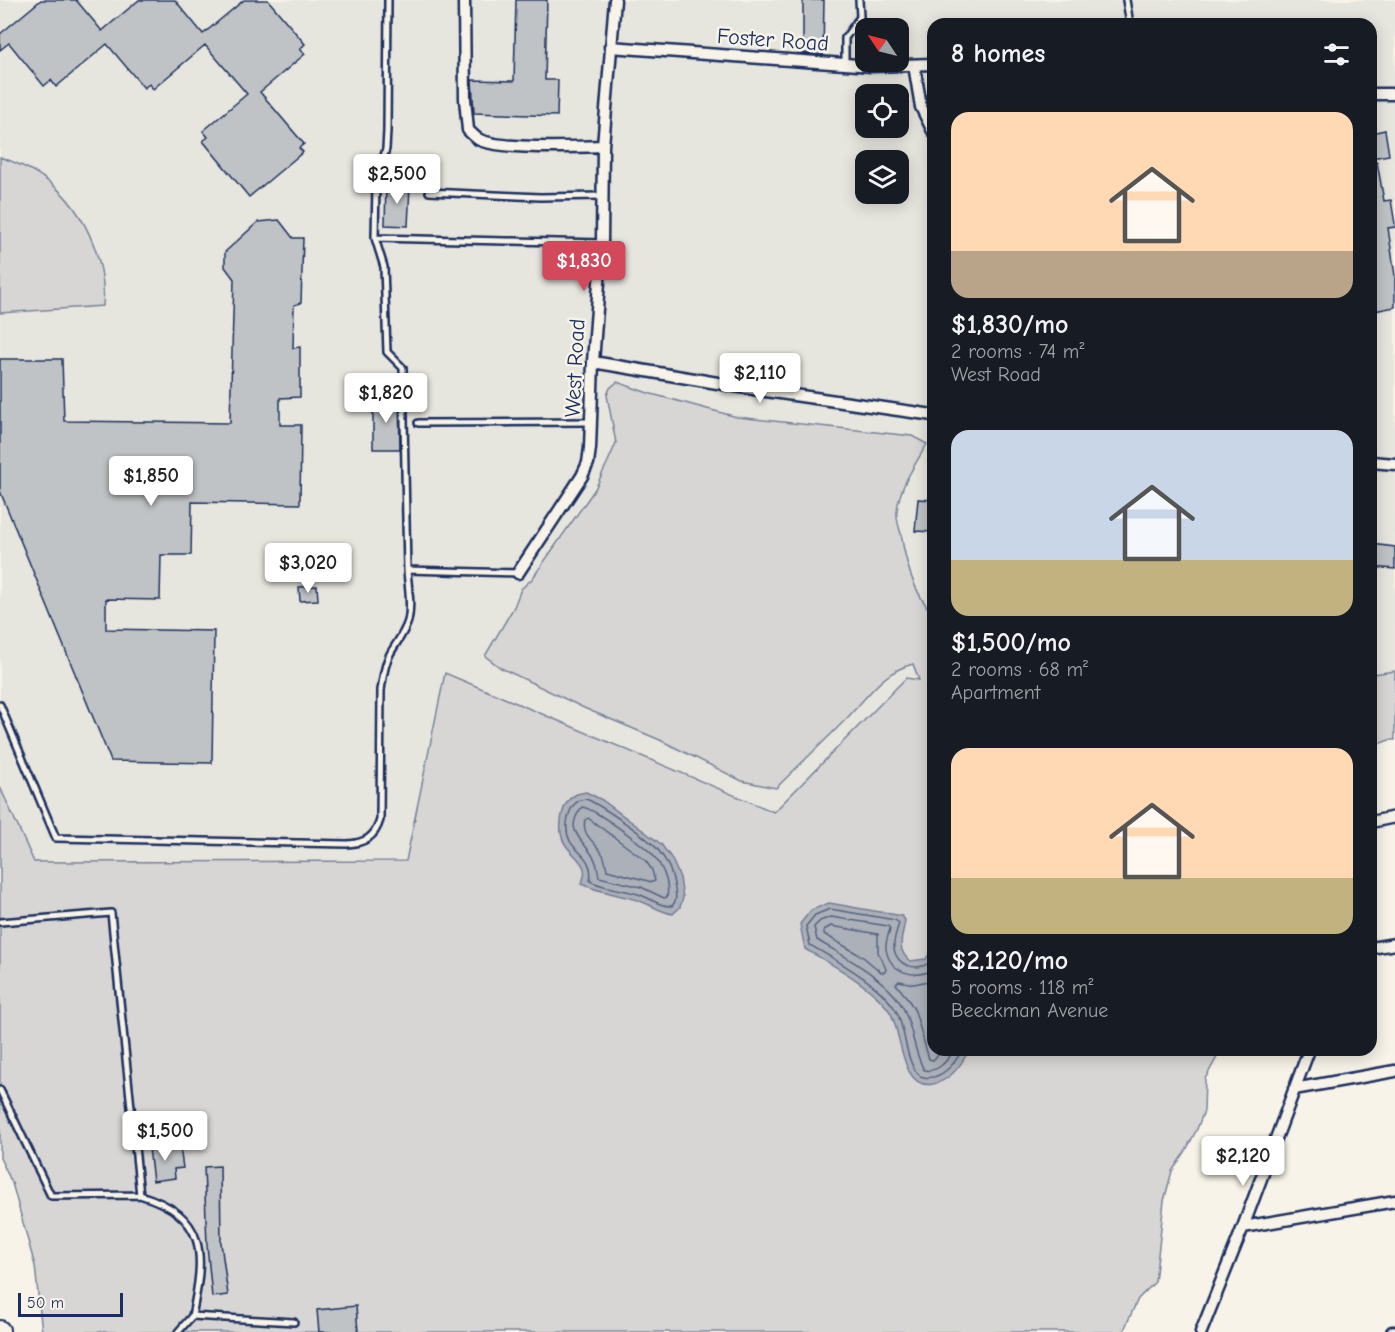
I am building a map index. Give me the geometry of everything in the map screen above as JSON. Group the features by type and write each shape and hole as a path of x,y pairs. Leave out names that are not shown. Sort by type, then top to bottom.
{"street":[{"path":"464,0 465,99 468,130 479,140 497,144 557,147 603,146"},
{"name":"West Road","path":"518,573 582,477 588,463 602,243 603,146 615,0"},
{"name":"Foster Road","path":"610,47 872,66 927,64"},
{"path":"914,64 921,106 927,118"},
{"path":"1377,94 1395,94"},
{"path":"593,362 759,390 927,414"},
{"path":"1377,462 1395,464"},
{"path":"1377,821 1395,817"},
{"path":"1377,947 1395,944"},
{"path":"1201,1332 1307,1056"},
{"path":"1294,1089 1395,1071"},
{"path":"1243,1227 1395,1202"}],"lane":[{"path":"0,705 56,838 356,844 373,836 380,820 381,690 389,656 402,636 408,621 410,601 407,570 404,368 387,352 384,267 375,238 376,183 386,149 387,131 388,0"},
{"path":"845,64 845,38 860,17 859,0"},
{"path":"1126,0 1129,18"},
{"path":"429,192 540,197 602,196"},
{"path":"375,238 602,243"},
{"path":"418,423 590,422"},
{"path":"407,570 518,573"},
{"path":"0,922 111,913 140,1195"},
{"path":"0,1090 51,1196 140,1195 168,1205 187,1220 198,1246 196,1299 192,1316 178,1332"},
{"path":"192,1316 294,1322"}],"shaded area":[{"path":"0,0 1395,0 1395,693 1377,694 1377,18 927,18 927,681 906,678 774,812 445,674 406,861 33,862 0,787"},
{"path":"0,157 42,177 56,188 80,217 96,251 101,270 103,306 0,313"},
{"path":"617,382 648,393 737,417 912,436 927,444 904,485 898,502 897,514 911,577 927,606 927,1056 1218,1056 1205,1079 1204,1111 1197,1129 1172,1171 1164,1201 1155,1282 1138,1299 1123,1332 42,1332 35,1266 12,1183 0,1158 0,787 34,862 406,861 445,673 774,812 906,678 919,680 913,664 885,678 776,788 742,781 660,740 584,708 501,668 485,656 514,607 521,589 532,579 595,489 616,443 607,395 610,388"},
{"path":"1395,671 1395,740 1377,745 1377,673"}],"water":[{"path":"586,792 602,800 661,844 672,859 680,878 683,898 680,907 673,914 637,900 581,884 584,875 583,866 565,844 561,824 567,803 577,794"},
{"path":"829,903 902,916 905,920 901,947 905,956 910,961 927,958 927,1056 965,1056 950,1076 933,1084 922,1084 914,1078 904,1058 894,1021 883,1003 863,985 805,949 800,924 811,910"}],"building":[{"path":"41,0 76,0 102,31 139,0 175,0 203,34 244,0 268,0 305,44 300,49 305,54 260,92 304,144 299,148 303,152 249,197 203,141 208,137 203,131 247,94 205,45 153,89 149,84 144,88 107,44 56,87 51,80 44,86 9,43 0,50 0,34"},
{"path":"516,0 547,0 545,80 558,80 557,116 474,113 472,80 514,81"},
{"path":"803,0 824,0 823,55 803,53"},
{"path":"1385,130 1389,155 1377,157 1377,132"},
{"path":"1377,162 1384,201 1391,200 1395,224 1395,227 1388,228 1395,276 1395,307 1377,310"},
{"path":"386,185 410,186 408,226 385,225"},
{"path":"279,220 293,238 303,238 301,303 294,305 293,348 300,347 300,397 280,398 280,425 301,425 300,504 192,502 191,555 161,555 160,600 106,599 106,629 214,631 212,763 111,761 0,491 0,359 62,359 64,421 230,423 234,279 225,267 225,252 258,222"},
{"path":"373,399 399,399 400,449 373,449"},
{"path":"918,499 927,500 927,532 915,531"},
{"path":"1377,545 1395,547 1395,569 1377,568"},
{"path":"317,586 318,600 300,601 299,587"},
{"path":"171,1145 172,1148 180,1147 183,1168 174,1169 175,1178 153,1181 149,1148"},
{"path":"220,1166 221,1243 228,1295 212,1297 204,1167"},
{"path":"356,1306 358,1332 319,1332 317,1310"}]}
